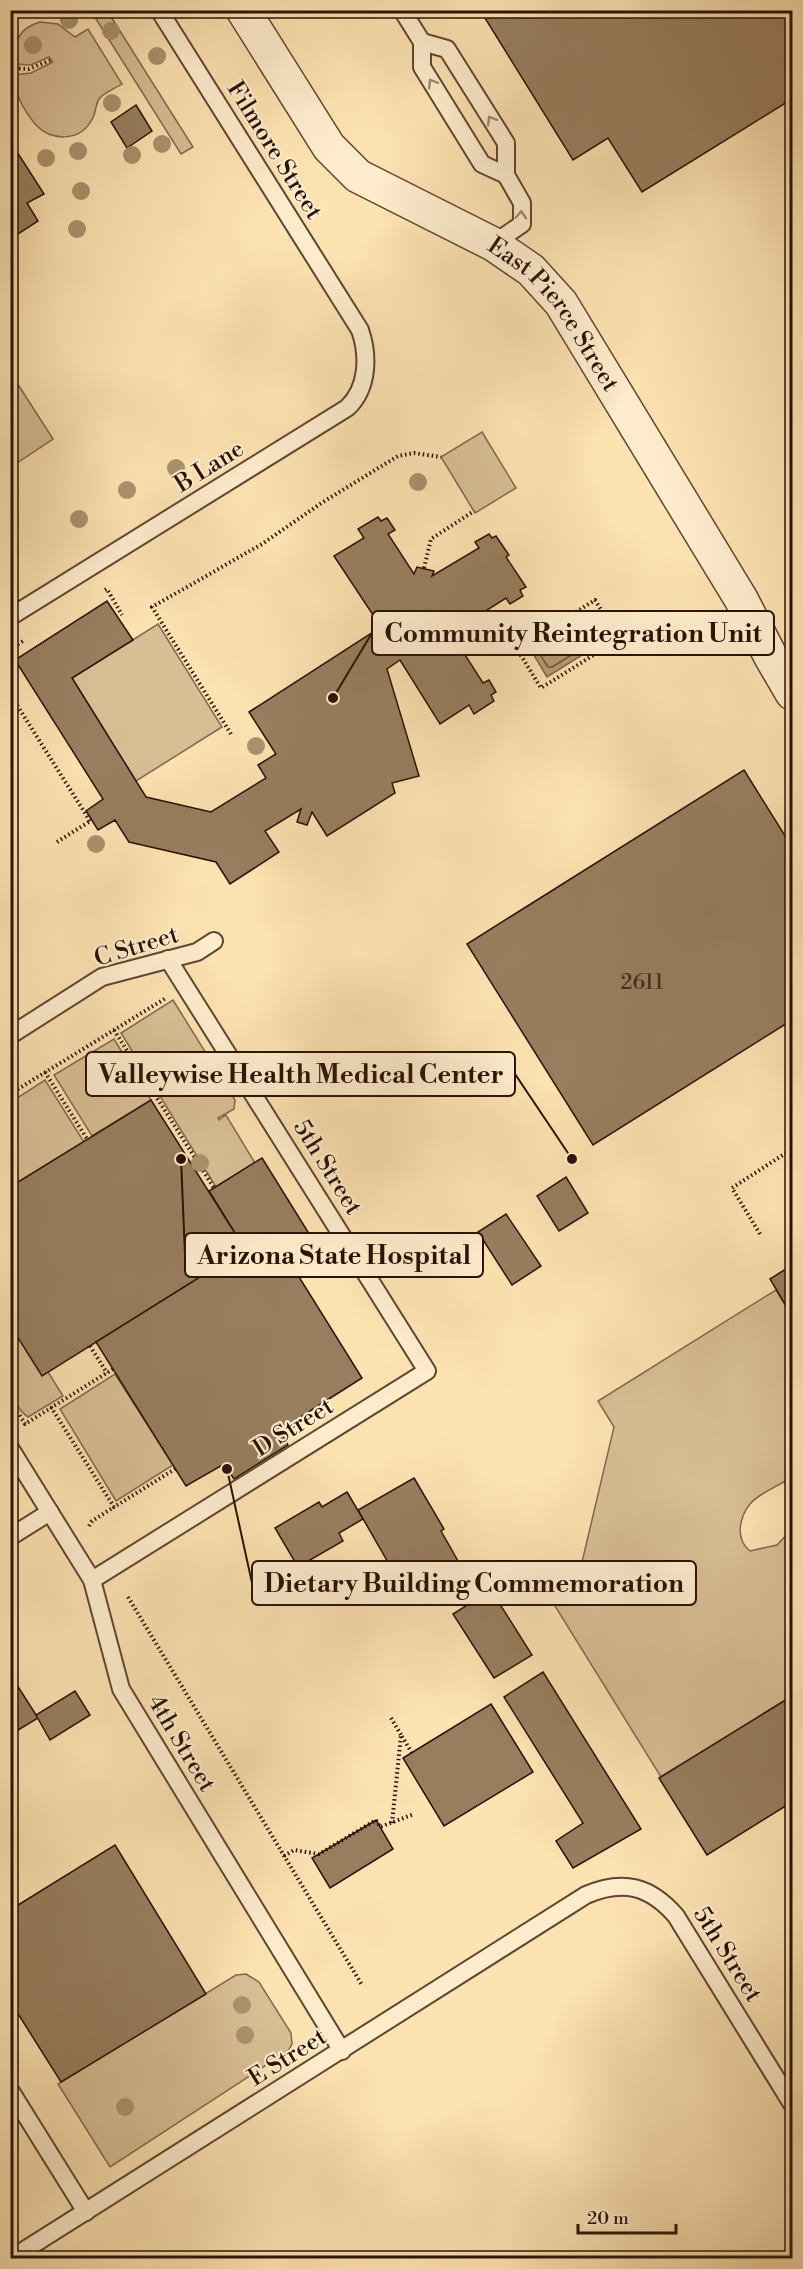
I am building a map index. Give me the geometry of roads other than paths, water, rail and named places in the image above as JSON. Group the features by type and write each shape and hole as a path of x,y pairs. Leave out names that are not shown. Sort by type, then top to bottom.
{"street":[{"name":"East Pierce Street","path":"252,14 330,147 358,176 493,244 531,270 561,303 741,599 792,693"}],"lane":[{"name":"Filmore Street","path":"159,10 351,316"},
{"path":"402,10 422,42 422,67 482,164 506,175"},
{"path":"422,42 447,49 506,143 506,175 522,203 522,224 493,244"},
{"name":"B Lane","path":"10,617 347,408 361,390 365,374 362,337 351,316"},
{"name":"C Street","path":"10,1032 14,1033 102,977 197,952 214,941"},
{"name":"5th Street","path":"168,959 427,1371"},
{"name":"D Street","path":"92,1580 427,1371"},
{"name":"4th Street","path":"10,1448 92,1580 121,1689 342,2051"},
{"path":"10,1537 50,1512"},
{"name":"5th Street","path":"586,1895 606,1887 626,1887 648,1892 663,1900 676,1916 792,2104"},
{"name":"E Street","path":"12,2259 586,1895"},
{"path":"10,2090 86,2212"}],"water":[{"path":"596,613 611,637 547,677 532,652"}],"place":[{"name":"Community Reintegration Unit","path":"333,698"},
{"name":"Arizona State Hospital","path":"181,1159"},
{"name":"Valleywise Health Medical Center","path":"572,1159"},
{"name":"Dietary Building Commemoration","path":"227,1469"}]}
